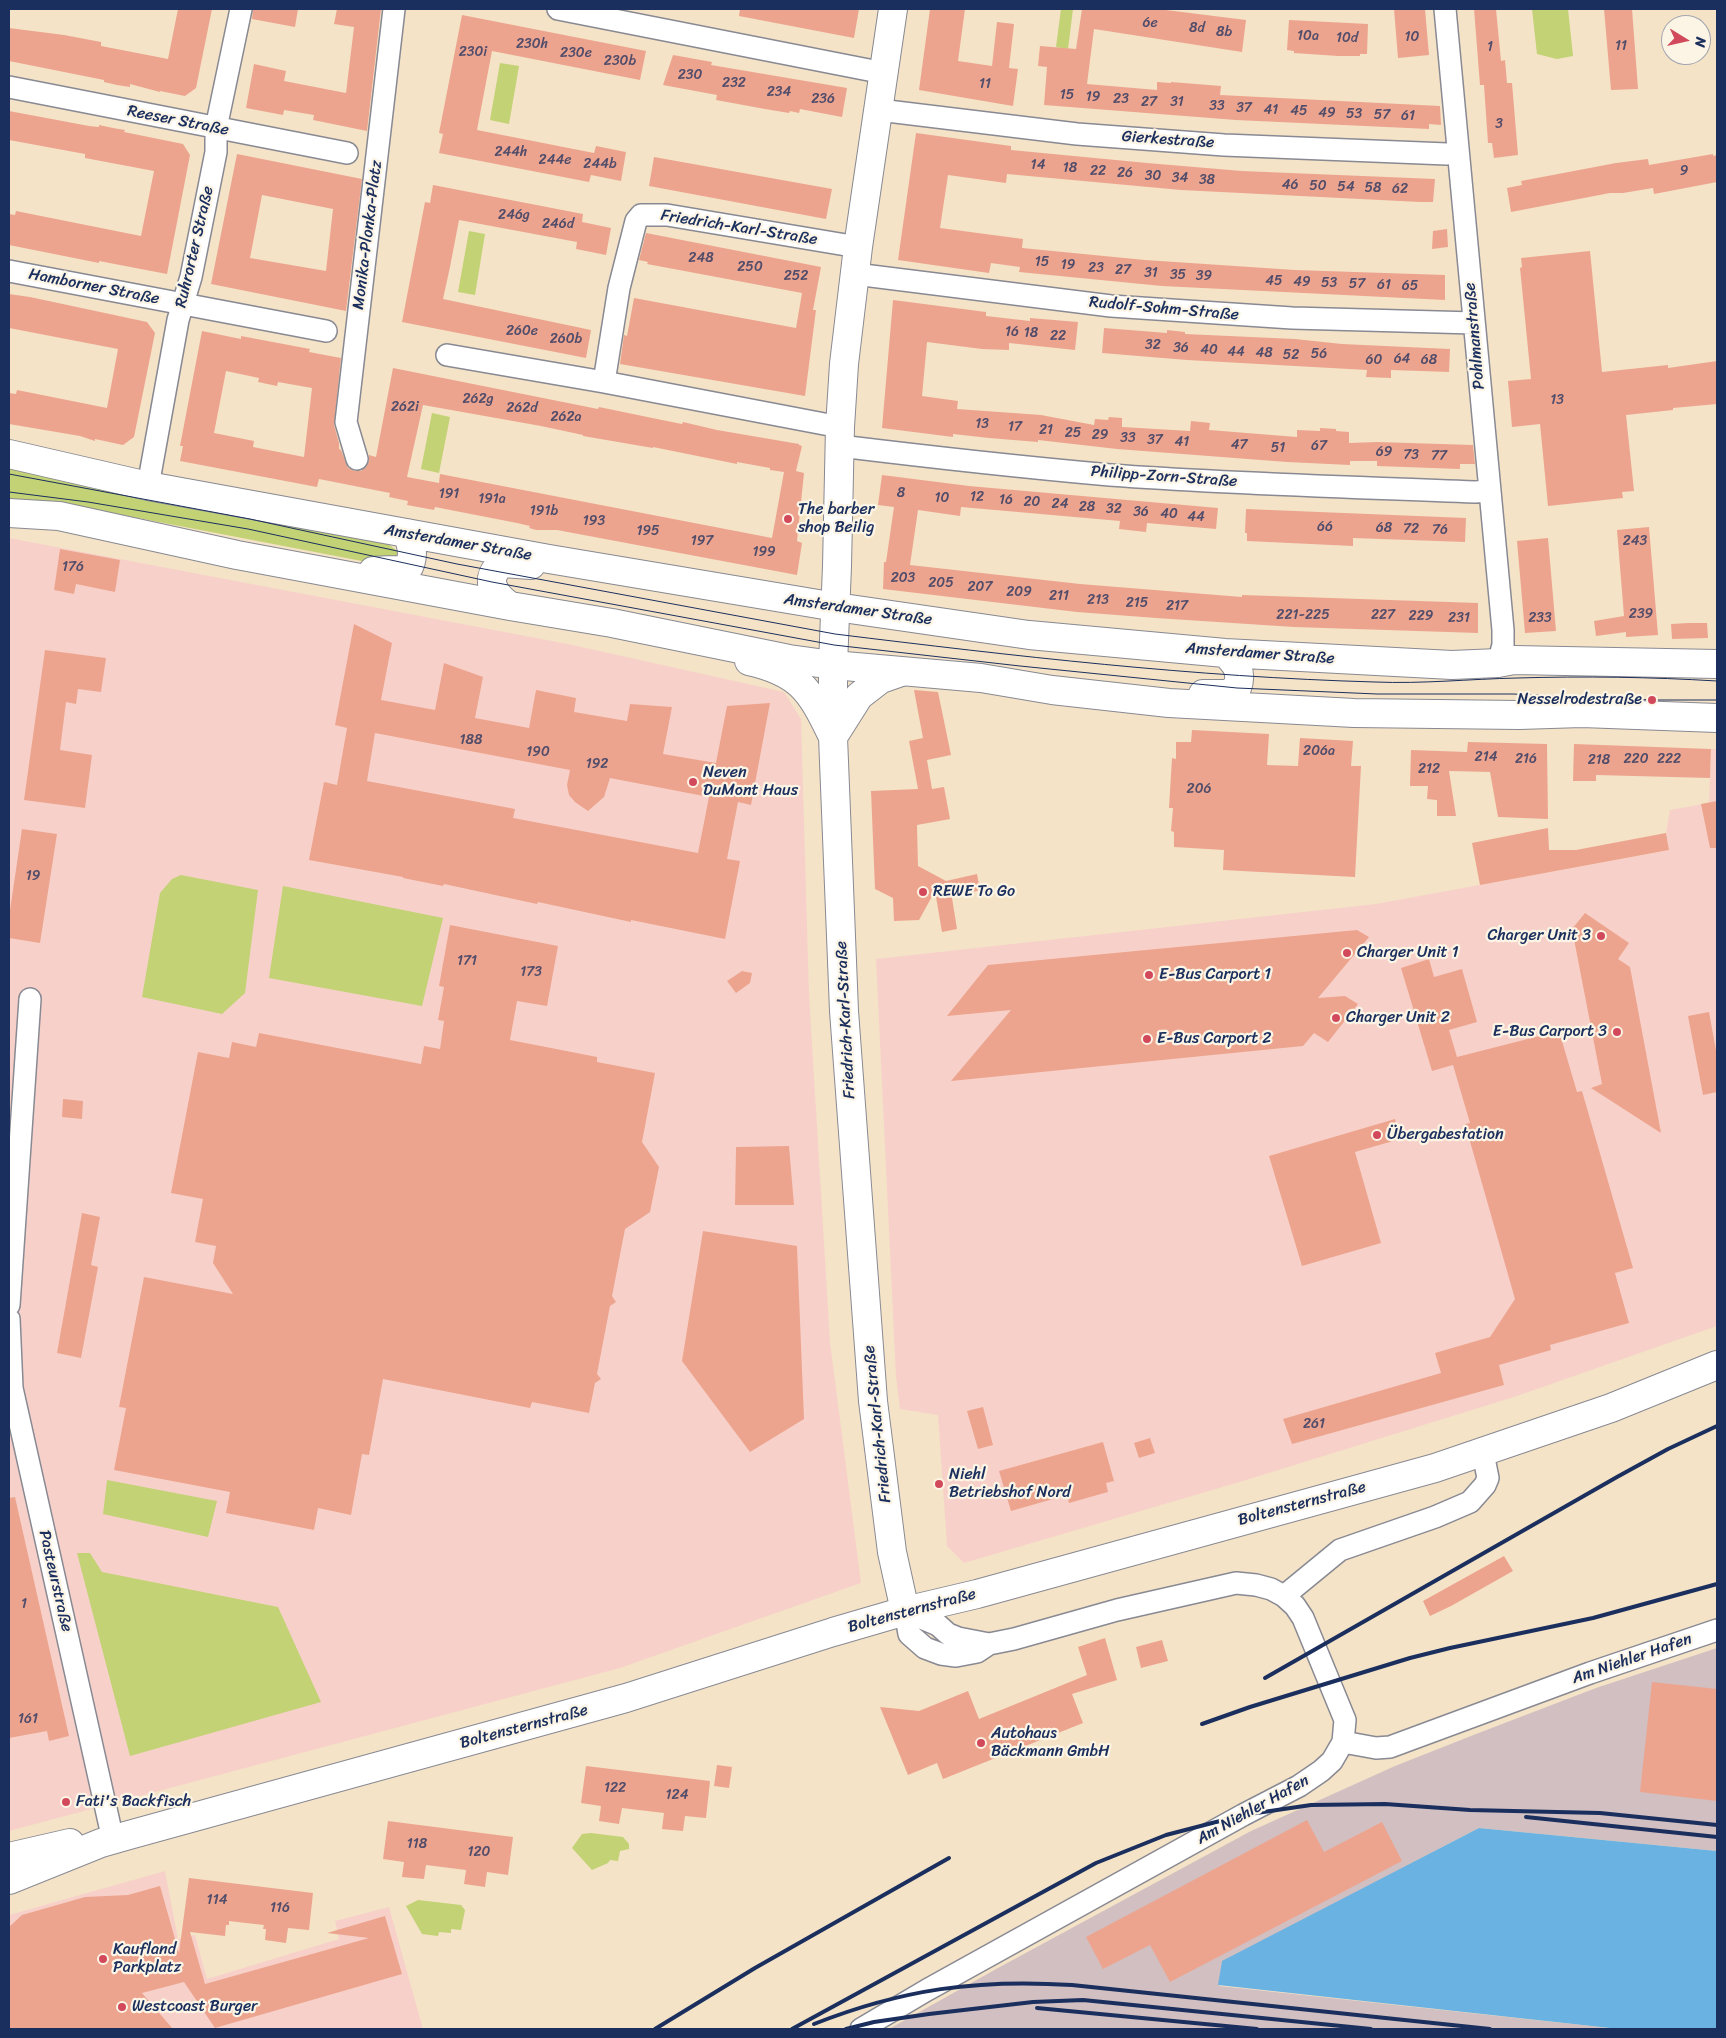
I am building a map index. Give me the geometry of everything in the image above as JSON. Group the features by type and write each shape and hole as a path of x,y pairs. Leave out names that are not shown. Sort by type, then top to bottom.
{"main road":[{"name":"Friedrich-Karl-Straße","path":"893,9 856,261 844,364 833,665 833,737 844,1011 873,1401 892,1552 905,1611"},
{"name":"Amsterdamer Straße","path":"9,454 148,486 549,559 836,607 1055,638 1225,653 1452,665 1514,660 1717,664"},
{"path":"9,513 59,516 237,555 510,606 612,622 790,659 833,665 981,678 1052,690 1169,704 1354,713 1519,715 1582,713 1717,718"},
{"path":"361,578 376,569 388,572 406,570 410,565 412,547 407,533"},
{"path":"510,606 499,598 494,591 492,582 495,571 504,563 513,562 534,566 549,559"},
{"path":"696,639 711,652 766,665 784,672 808,691 818,704 833,737"},
{"path":"1169,704 1188,693 1228,694 1234,691 1239,682 1238,668 1225,653"},
{"path":"833,737 859,696 881,679 901,672"},
{"name":"Boltensternstraße","path":"9,1880 107,1842 626,1698 905,1611 977,1594 1482,1453 1611,1408 1717,1365"},
{"name":"Boltensternstraße","path":"9,1857 65,1843 107,1842"}],"street":[{"name":"Ruhrorter Straße","path":"148,486 178,320 184,305 216,152 216,128 241,9"},
{"name":"Monika-Plonka-Platz","path":"358,459 346,422 394,9"},
{"path":"558,9 884,73"},
{"name":"Pohlmanstraße","path":"1445,9 1503,630 1503,645 1498,662"},
{"name":"Reeser Straße","path":"9,88 346,153"},
{"name":"Gierkestraße","path":"879,110 1033,129 1224,145 1447,154 1458,152"},
{"name":"Friedrich-Karl-Straße","path":"604,382 621,282 636,221 641,215 667,215 856,261"},
{"name":"Rudolf-Sohm-Straße","path":"856,261 1003,293 1112,306 1263,316 1474,323"},
{"name":"Hamborner Straße","path":"9,271 326,331"},
{"path":"447,355 604,382 840,436"},
{"name":"Philipp-Zorn-Straße","path":"840,436 966,461 1110,475 1255,483 1489,491"},
{"path":"9,1304 30,1000"},
{"name":"Pasteurstraße","path":"9,1320 12,1388 107,1842"},
{"path":"1284,1596 1340,1550 1436,1517 1470,1502 1485,1486 1488,1478 1482,1453"},
{"path":"905,1611 909,1634 925,1648 941,1654 956,1656 978,1652 990,1644 1117,1610 1221,1586 1236,1583 1271,1589 1284,1596 1295,1606 1303,1618 1345,1720 1343,1742"},
{"name":"Am Niehler Hafen","path":"861,2029 927,1990 1312,1778 1332,1760 1343,1742 1376,1748 1390,1747 1590,1673 1717,1630"}],"shaded area":[{"path":"9,538 568,644 784,692 801,719 809,994 830,1342 861,1583 620,1668 9,1831"},
{"path":"1711,749 1717,749 1717,1326 1514,1397 1243,1481 964,1563 947,1546 938,1415 900,1409 896,1377 876,959 1376,904 1669,850 1666,833 1670,810 1709,803"},
{"path":"1717,1648 1717,1851 1479,1828 1222,1962 1219,1986 1619,2029 889,2029 1251,1831 1395,1766 1476,1734 1596,1688"},
{"name":"Kaufland Parkplatz","path":"165,1871 178,1939 195,1935 207,1979 339,1939 335,1921 389,1907 423,2029 9,2029 9,1915"}],"green space":[{"path":"1061,9 1073,9 1068,49 1056,47"},
{"path":"1532,9 1568,9 1573,56 1557,59 1537,54"},
{"path":"500,63 519,66 509,124 490,120"},
{"path":"469,231 485,234 475,295 458,292"},
{"path":"432,413 450,417 439,473 421,469"},
{"path":"9,462 386,542 401,557 367,562 65,504 9,504"},
{"path":"181,875 258,890 245,993 222,1014 142,997 160,893 172,879"},
{"path":"283,886 443,918 422,1006 269,978"},
{"path":"107,1480 217,1501 208,1537 103,1514"},
{"path":"77,1553 90,1553 102,1572 278,1607 321,1702 130,1756"},
{"path":"591,1833 623,1837 629,1844 629,1849 620,1851 618,1861 610,1860 608,1863 592,1870 572,1848 582,1834"},
{"path":"418,1900 461,1905 465,1910 461,1930 451,1929 451,1933 439,1932 438,1936 422,1934 406,1906"}],"water":[{"path":"1479,1828 1717,1851 1717,2029 1619,2029 1218,1985 1222,1961"}],"building":[{"path":"178,9 212,9 196,88 185,96 130,84 130,87 117,85 104,82 104,80 9,61 9,28 101,42 101,46 168,59"},
{"path":"253,9 298,9 295,27 252,19"},
{"path":"337,9 381,9 367,131 313,120 314,115 284,110 283,115 246,108 254,64 286,71 284,81 346,93 354,27 334,24"},
{"path":"740,9 859,9 854,38 739,16"},
{"path":"930,9 965,9 958,61 992,66 997,22 1014,24 1009,68 1018,69 1013,106 919,90"},
{"path":"1082,9 1158,9 1246,20 1242,52 1094,29 1087,84 1157,90 1157,82 1171,82 1221,86 1220,95 1440,106 1441,125 1429,124 1429,129 1236,120 1044,105 1047,67 1038,66 1040,46 1076,49"},
{"path":"1394,9 1425,9 1429,55 1398,58"},
{"path":"1474,9 1496,9 1501,61 1505,60 1507,83 1512,83 1518,155 1494,158 1492,143 1488,143 1484,85 1480,85"},
{"path":"1604,9 1632,9 1638,89 1611,90"},
{"path":"462,15 646,51 640,80 492,51 477,130 594,153 596,146 626,152 621,181 591,175 589,182 439,153 443,134 439,133"},
{"path":"1289,20 1368,24 1367,54 1360,54 1360,56 1338,56 1294,53 1294,51 1287,50"},
{"path":"673,55 712,62 711,65 847,88 842,117 800,109 799,113 790,111 789,113 765,109 716,100 717,95 663,85"},
{"path":"9,111 89,126 99,127 99,125 183,144 190,155 167,274 9,245 9,214 15,215 16,211 141,236 154,171 85,158 85,154 9,140"},
{"path":"916,133 1011,146 1011,150 1147,163 1242,171 1435,179 1433,202 1420,202 1181,190 1007,174 1006,183 948,175 940,228 1023,239 1022,248 1145,260 1295,270 1445,275 1445,300 1162,286 1019,272 1020,267 991,263 989,273 898,260"},
{"path":"237,154 362,179 346,311 211,284","holes":["262,195 333,209 326,271 250,258"]},
{"path":"1713,154 1713,156 1717,155 1717,182 1654,194 1653,188 1623,193 1610,193 1511,212 1507,188 1522,185 1521,181 1616,163 1648,159 1649,165"},
{"path":"654,157 832,189 826,219 649,186"},
{"path":"433,185 583,214 582,222 611,228 606,255 576,249 577,242 459,220 443,299 591,330 586,358 402,322 425,202 430,203"},
{"path":"1447,229 1448,247 1432,249 1433,231"},
{"path":"646,233 821,267 813,310 816,310 805,396 620,364 624,335 627,336 634,298 796,328 802,293 647,264 648,262 639,260"},
{"path":"1590,251 1602,372 1668,365 1668,368 1717,361 1717,404 1626,415 1634,491 1622,492 1623,498 1548,506 1540,424 1512,427 1508,381 1531,379 1520,268 1522,267 1521,258"},
{"path":"9,294 147,322 155,333 134,437 123,445 9,424 9,393 16,394 17,390 107,408 118,349 9,328"},
{"path":"893,300 986,312 986,316 1030,321 1030,318 1078,322 1075,350 1009,343 1009,350 982,349 927,342 922,396 958,401 957,409 1041,415 1094,425 1095,419 1122,418 1122,427 1190,431 1191,421 1210,423 1209,430 1297,437 1297,430 1320,431 1320,428 1336,429 1336,431 1349,432 1349,443 1473,445 1475,464 1460,464 1460,469 1377,466 1377,461 1350,461 1350,465 1287,462 1117,449 1038,440 1038,442 953,434 953,437 882,428"},
{"path":"1104,328 1167,333 1167,330 1185,332 1185,334 1450,349 1449,372 1391,370 1391,378 1366,377 1367,370 1187,360 1102,353"},
{"path":"202,331 310,349 309,352 341,358 334,425 339,449 348,468 355,471 361,471 366,467 369,455 376,457 393,368 598,409 599,407 682,424 683,422 717,430 799,444 802,446 796,471 804,473 797,541 802,543 797,575 557,530 536,530 529,528 530,526 517,523 435,507 434,510 407,505 408,501 389,497 390,493 319,479 317,487 180,461 183,446 180,446","holes":["226,371 259,378 258,382 277,386 278,382 312,388 304,457 253,447 254,441 214,433","423,405 784,472 772,538 440,474 439,483 407,477"]},
{"path":"882,475 969,486 1218,508 1216,529 1147,523 1146,532 1119,529 1120,521 961,507 960,516 918,510 910,565 1080,584 1242,597 1242,595 1478,603 1478,633 1294,627 1156,618 1077,612 883,589 884,562 886,562 894,507 878,505"},
{"path":"1246,509 1466,518 1465,542 1353,538 1353,546 1247,541 1247,533 1245,533"},
{"path":"1649,527 1658,635 1626,637 1626,632 1596,636 1594,621 1624,616 1617,530"},
{"path":"1548,538 1556,631 1525,633 1517,541"},
{"path":"60,549 120,560 115,592 76,584 74,594 54,590"},
{"path":"1707,623 1708,638 1672,639 1671,624"},
{"name":"Neven DuMont Haus","path":"354,624 392,643 381,700 435,710 444,663 483,677 475,718 529,728 536,690 576,698 574,712 627,721 630,704 672,707 663,754 716,763 727,706 770,703 751,805 738,802 727,859 740,861 725,939 631,920 631,922 538,902 537,904 444,884 443,886 309,860 324,782 337,785 347,728 335,725","holes":["375,733 570,770 567,785 569,795 588,811 604,797 610,778 709,797 698,853 513,818 515,809 367,781"]},
{"path":"45,650 106,658 101,692 78,689 76,704 66,702 60,750 92,755 85,808 24,800"},
{"path":"914,690 938,692 951,755 927,760 932,789 944,787 950,819 917,825 918,866 946,881 977,874 980,890 952,898 957,929 942,932 935,891 919,920 894,921 893,898 875,889 871,791 918,789 909,741 923,738"},
{"path":"1192,730 1269,734 1267,765 1298,766 1300,738 1353,741 1351,766 1361,766 1355,877 1223,870 1224,850 1174,847 1174,832 1171,831 1173,808 1169,808 1172,758 1176,759 1176,742 1191,742"},
{"path":"1468,742 1547,744 1548,819 1498,817 1490,772 1449,771 1456,816 1437,816 1437,800 1427,799 1428,786 1410,786 1411,750 1467,752"},
{"path":"1574,744 1711,749 1710,778 1596,775 1596,781 1573,781"},
{"path":"1717,801 1717,848 1710,848 1701,804"},
{"path":"1548,828 1549,850 1576,850 1666,833 1669,850 1480,885 1472,843"},
{"path":"22,829 57,834 40,943 9,938 9,917"},
{"name":"E-Bus Carport 3","path":"1585,913 1629,943 1618,959 1630,967 1661,1133 1591,1088 1602,1084 1572,929"},
{"path":"450,925 558,946 547,1006 517,1001 510,1040 597,1057 597,1062 655,1073 642,1142 659,1167 650,1212 625,1229 612,1296 616,1302 610,1306 597,1374 601,1379 595,1383 589,1413 532,1402 530,1408 383,1379 369,1455 362,1454 351,1515 318,1508 314,1530 226,1513 230,1492 114,1470 126,1408 119,1407 144,1277 233,1294 213,1263 216,1246 195,1242 203,1199 171,1193 198,1052 229,1058 232,1042 256,1047 259,1033 421,1064 424,1046 440,1049 444,1021 438,1020 444,987 439,986"},
{"path":"1357,930 1369,937 1318,998 1345,996 1358,1004 1328,1042 1314,1033 1303,1046 951,1081 1011,1010 947,1016 988,965"},
{"path":"1429,959 1434,977 1462,969 1477,1022 1449,1030 1457,1057 1559,1031 1577,1092 1582,1091 1633,1268 1615,1273 1629,1323 1550,1345 1551,1350 1499,1365 1504,1385 1292,1444 1283,1419 1441,1373 1435,1353 1490,1337 1515,1299 1465,1124 1470,1123 1453,1065 1432,1071 1401,968"},
{"path":"742,971 752,973 750,983 736,993 727,981"},
{"path":"1709,1012 1717,1056 1717,1092 1703,1095 1688,1016"},
{"path":"63,1099 83,1101 82,1119 62,1117"},
{"path":"1395,1119 1400,1139 1355,1152 1381,1243 1302,1266 1269,1156"},
{"path":"789,1146 794,1205 735,1205 736,1147"},
{"path":"82,1213 100,1217 91,1265 98,1267 81,1358 57,1353"},
{"path":"703,1231 797,1246 804,1419 750,1452 682,1361"},
{"path":"983,1407 993,1445 978,1449 967,1411"},
{"path":"1150,1438 1155,1453 1139,1458 1134,1443"},
{"path":"1103,1442 1114,1481 1106,1483 1108,1492 1069,1503 1067,1495 1011,1511 999,1471"},
{"path":"15,1497 69,1736 49,1741 47,1731 9,1738 9,1498"},
{"path":"1504,1556 1513,1571 1430,1616 1423,1601"},
{"name":"Autohaus Bäckmann GmbH","path":"1105,1638 1117,1680 1072,1694 1083,1723 943,1779 937,1763 908,1775 880,1707 919,1711 968,1691 979,1719 1087,1675 1078,1647"},
{"path":"1162,1640 1168,1661 1141,1668 1136,1647"},
{"path":"1652,1682 1717,1689 1717,1801 1640,1792"},
{"path":"717,1765 732,1767 729,1788 714,1786"},
{"path":"586,1766 710,1781 706,1818 685,1816 683,1831 662,1829 664,1813 622,1808 619,1824 599,1821 601,1806 581,1803"},
{"path":"1307,1820 1324,1852 1382,1822 1402,1861 1170,1982 1150,1945 1103,1969 1086,1937"},
{"path":"388,1821 513,1837 508,1875 487,1872 485,1887 464,1884 466,1870 426,1865 424,1879 402,1877 404,1862 383,1859"},
{"name":"Kaufland Parkplatz","path":"189,1878 313,1893 309,1930 288,1928 286,1943 265,1940 266,1929 263,1929 264,1925 229,1921 229,1925 226,1925 225,1936 190,1932 205,1984 369,1938 327,1933 385,1916 402,1974 215,2028 184,1982 142,1993 173,2029 9,2029 9,1927 22,1915 85,1897 128,1895 160,1886 179,1953"}],"tram line":[{"path":"9,474 250,519 457,564 835,634 1037,658 1307,679 1410,682 1592,677 1717,681"},
{"path":"9,492 88,502 248,529 492,582 834,645 1237,688 1377,694 1513,694 1652,700 1717,700"}],"railway":[{"path":"1265,1678 1617,1477 1668,1449 1717,1426"},
{"path":"1202,1724 1250,1707 1410,1658 1593,1618 1717,1584"},
{"path":"792,2029 1096,1863 1166,1835 1243,1815 1311,1805 1385,1804 1470,1810 1600,1813 1717,1825"},
{"path":"1526,1817 1717,1837"},
{"path":"655,2029 755,1968 949,1858"},
{"path":"814,2024 878,2002 941,1989 972,1985 1037,1984 1072,1985 1490,2029"},
{"path":"846,2029 874,2022 929,2014 1033,2002 1083,2000 1371,2029"},
{"path":"1037,2008 1257,2029"}],"place":[{"name":"The barber shop Beilig","path":"788,519"},
{"name":"Nesselrodestraße","path":"1652,700"},
{"name":"Neven DuMont Haus","path":"693,782"},
{"name":"REWE To Go","path":"923,892"},
{"name":"Charger Unit 3","path":"1601,936"},
{"name":"Charger Unit 1","path":"1347,953"},
{"name":"E-Bus Carport 1","path":"1149,975"},
{"name":"Charger Unit 2","path":"1336,1018"},
{"name":"E-Bus Carport 3","path":"1617,1032"},
{"name":"E-Bus Carport 2","path":"1147,1039"},
{"name":"Übergabestation","path":"1377,1135"},
{"name":"Niehl Betriebshof Nord","path":"939,1484"},
{"name":"Autohaus Bäckmann GmbH","path":"981,1743"},
{"name":"Fati's Backfisch","path":"66,1802"},
{"name":"Kaufland Parkplatz","path":"103,1959"},
{"name":"Westcoast Burger","path":"122,2007"}]}
